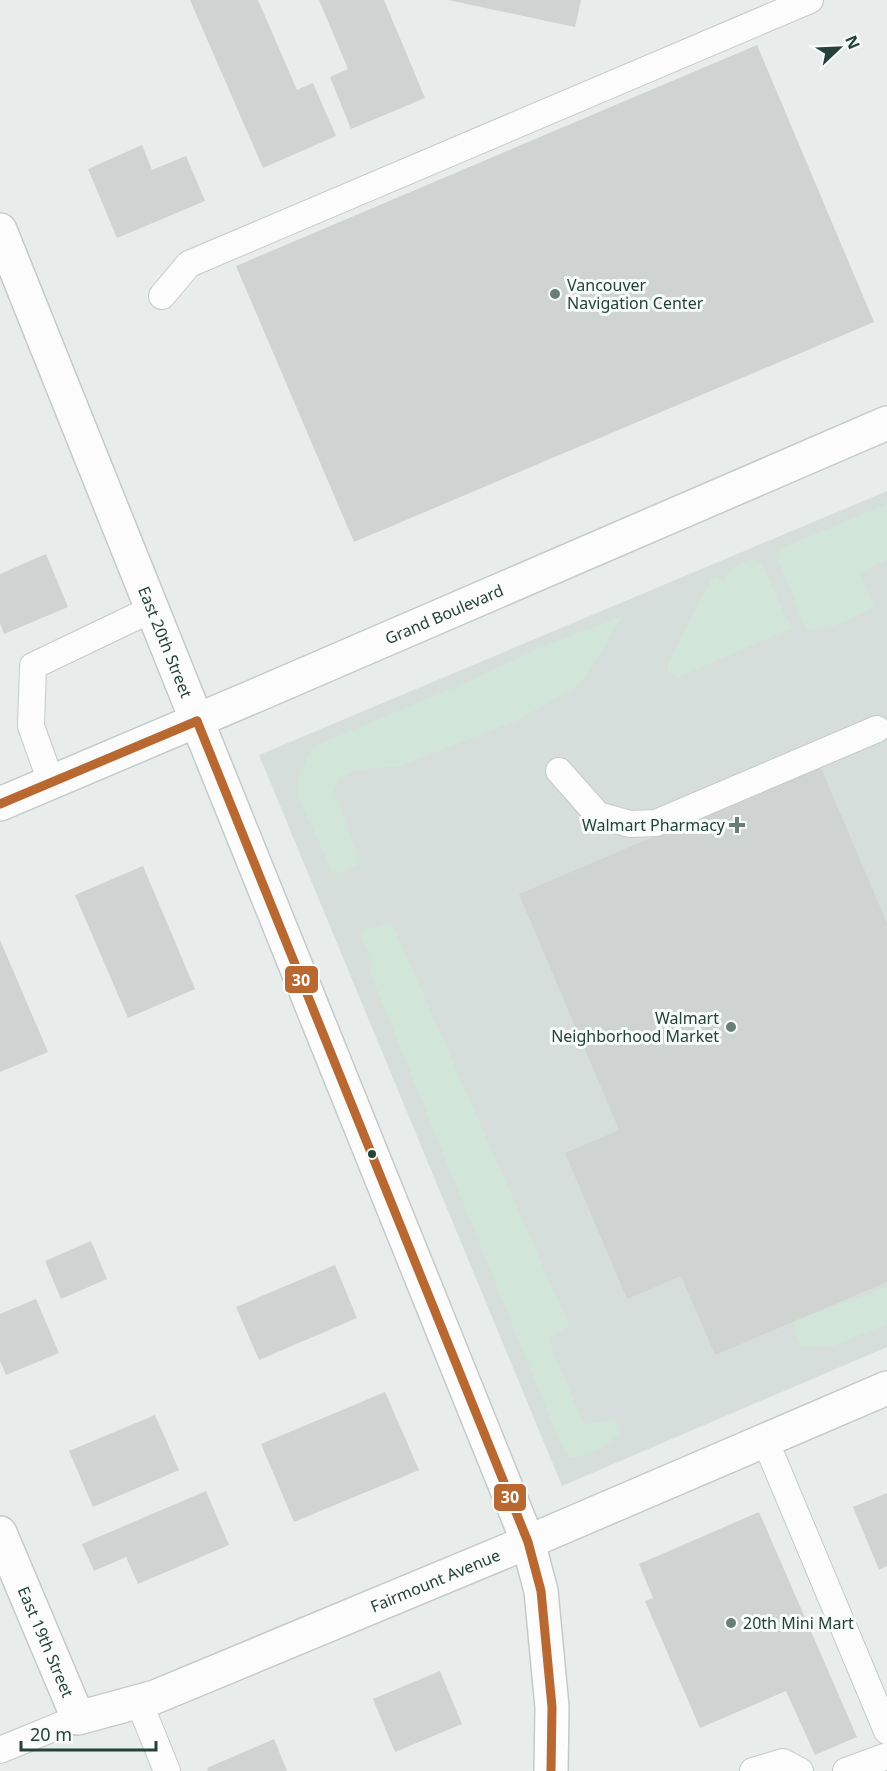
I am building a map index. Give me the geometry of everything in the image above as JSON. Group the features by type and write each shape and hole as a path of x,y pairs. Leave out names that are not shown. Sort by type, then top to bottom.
{"street":[{"name":"East 20th Street","path":"0,230 528,1542 541,1591 552,1707 551,1771"},
{"name":"Grand Boulevard","path":"0,804 887,423"},
{"name":"Fairmount Avenue","path":"78,1718 139,1702 528,1542 887,1388"},
{"name":"East 19th Street","path":"0,1533 78,1718"}],"lane":[{"path":"162,296 189,264 810,0"},
{"path":"43,786 31,726 33,666 152,609"},
{"path":"559,771 598,814 630,824 656,823 877,729"},
{"path":"765,1440 887,1731"},
{"path":"139,1702 167,1771"},
{"path":"0,1750 78,1718"},
{"path":"846,1771 887,1756"},
{"path":"753,1771 783,1762 800,1771"}],"shaded area":[{"path":"887,491 887,1347 562,1486 259,755"}],"green space":[{"path":"887,504 887,560 860,572 874,607 832,626 807,630 777,556 780,549"},
{"path":"749,560 761,563 791,628 679,677 668,672 668,663 711,581 716,576 724,580 730,569"},
{"path":"623,616 580,684 518,720 400,766 361,769 340,777 334,792 361,864 334,874 298,797 302,769 317,745 465,683 539,648"},
{"path":"386,923 393,926 569,1326 548,1339 584,1425 615,1419 620,1433 608,1444 591,1453 569,1458 562,1447 370,972 369,956 360,933"},
{"path":"887,1287 887,1324 832,1346 801,1347 793,1322"}],"building":[{"path":"190,0 258,0 297,90 313,83 336,136 263,168"},
{"path":"319,0 384,0 425,98 351,129 330,77 348,69"},
{"path":"448,0 581,0 575,27"},
{"name":"Vancouver Navigation Center","path":"757,45 874,322 354,542 236,266"},
{"path":"142,145 152,170 186,156 205,201 117,238 88,169"},
{"path":"46,554 68,607 4,634 0,623 0,574"},
{"name":"Walmart Neighborhood Market","path":"820,766 887,923 887,1282 715,1355 681,1276 627,1299 565,1153 619,1130 519,894"},
{"path":"143,866 195,989 128,1018 75,895"},
{"path":"0,940 48,1052 0,1072"},
{"path":"91,1241 107,1279 61,1299 45,1261"},
{"path":"335,1265 357,1318 259,1360 236,1307"},
{"path":"36,1299 59,1353 6,1375 0,1361 0,1314"},
{"path":"385,1392 419,1470 294,1522 261,1444"},
{"path":"155,1415 179,1470 93,1507 69,1451"},
{"path":"206,1491 229,1545 138,1584 126,1557 94,1571 82,1544"},
{"path":"887,1493 887,1566 879,1570 853,1507"},
{"name":"20th Mini Mart","path":"759,1512 857,1737 815,1755 786,1691 700,1728 645,1601 653,1598 639,1564"},
{"path":"440,1671 462,1724 395,1752 373,1699"},
{"path":"274,1739 287,1771 208,1771 207,1768"}],"transit line":[{"name":"30","path":"197,721 528,1542 541,1591 552,1707 551,1771"},
{"name":"30","path":"0,804 197,721"}],"place":[{"name":"Vancouver Navigation Center","path":"555,294"},
{"name":"Walmart Pharmacy","path":"737,825"},
{"name":"Walmart Neighborhood Market","path":"731,1027"},
{"name":"20th Mini Mart","path":"731,1623"}]}
